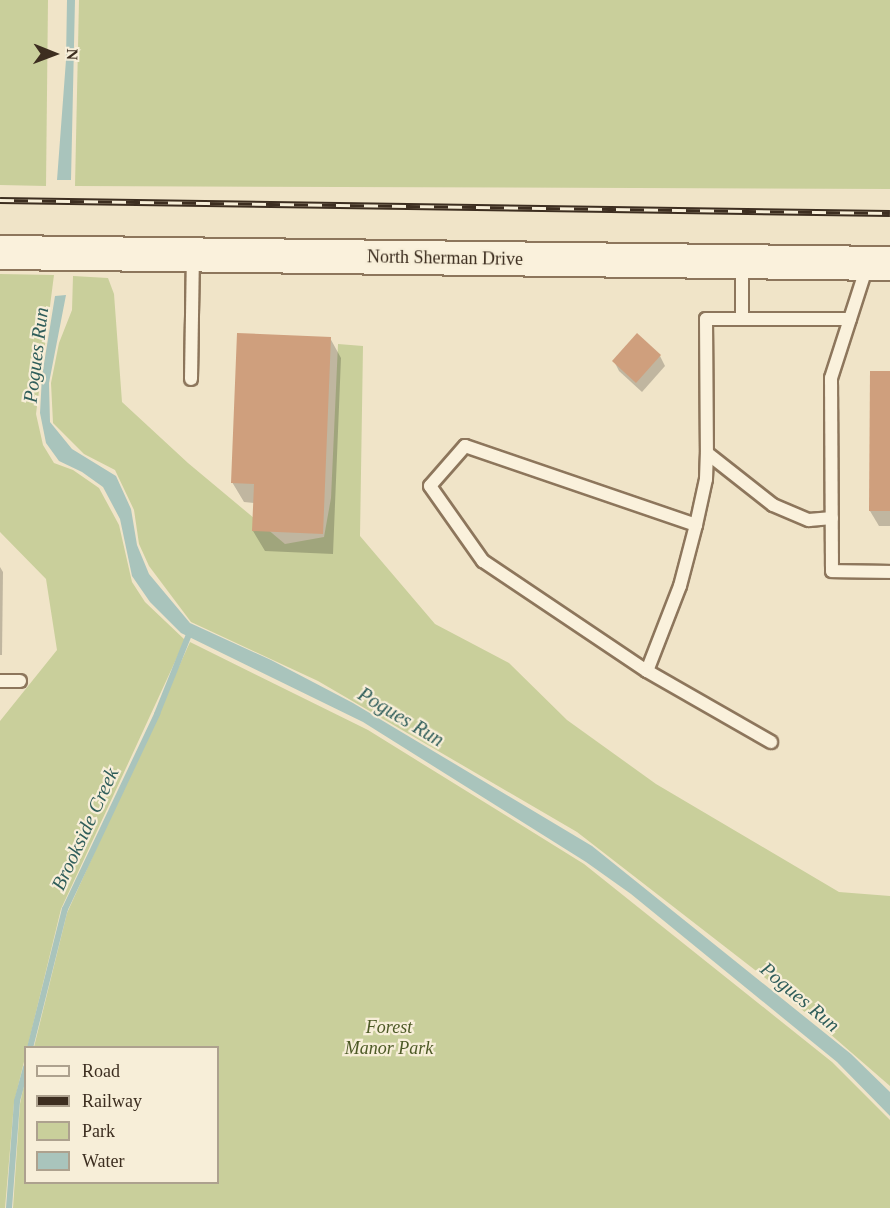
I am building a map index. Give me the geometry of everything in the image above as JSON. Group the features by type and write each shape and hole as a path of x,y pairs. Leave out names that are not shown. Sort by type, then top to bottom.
{"main road":[{"name":"North Sherman Drive","path":"0,252 879,262"}],"lane":[{"path":"191,379 193,255"},
{"path":"742,261 742,319"},
{"path":"879,262 850,320 831,378 832,571 890,572"},
{"path":"647,671 680,586 706,478 706,319 850,320"},
{"path":"696,525 465,446 430,486 483,561 647,671 771,742"},
{"path":"707,453 773,505 808,520 832,518"},
{"path":"0,681 20,681"}],"green space":[{"path":"0,0 48,0 46,186 0,185"},
{"path":"79,0 890,0 890,189 75,186"},
{"path":"0,274 54,275 36,414 43,445 54,463 73,470 99,488 119,525 132,582 145,602 185,640 61,909 28,1046 24,1046 24,1062 14,1103 5,1208 0,1208 0,721 57,650 46,579 0,532"},
{"path":"73,276 108,278 114,294 122,402 188,463 285,544 324,537 331,498 338,344 363,346 360,536 435,624 509,663 567,720 656,784 839,892 890,896 890,1086 769,981 577,832 318,681 191,622 149,566 139,544 134,510 115,470 84,454 53,423 51,383 59,343 72,310"},
{"name":"Forest Manor Park","path":"190,642 368,730 584,864 832,1062 890,1120 890,1208 13,1208 20,1104 24,1085 24,1184 219,1184 219,1046 34,1046 67,913"}],"water":[{"path":"67,0 75,0 71,180 57,180 66,60"},
{"path":"66,295 49,383 50,422 72,449 116,476 131,509 137,545 149,574 190,623 271,660 353,703 592,846 851,1054 890,1092 890,1116 837,1062 631,894 586,862 363,722 181,633 150,602 132,576 120,519 103,487 82,472 59,461 46,443 40,413 42,376 55,296"}],"building":[{"path":"237,333 331,337 323,534 252,531 254,484 231,483"},
{"path":"637,333 661,355 636,383 612,361"},
{"path":"870,371 890,371 890,511 869,511"}],"waterway":[{"name":"Brookside Creek","path":"31,1046 65,909 157,714 190,632"},
{"name":"Brookside Creek","path":"9,1208 17,1101 24,1075"}],"railway":[{"path":"0,200 890,213"}],"water label":[{"name":"Pogues Run","path":"36,355"},
{"name":"Pogues Run","path":"401,717"},
{"name":"Pogues Run","path":"800,997"}]}
